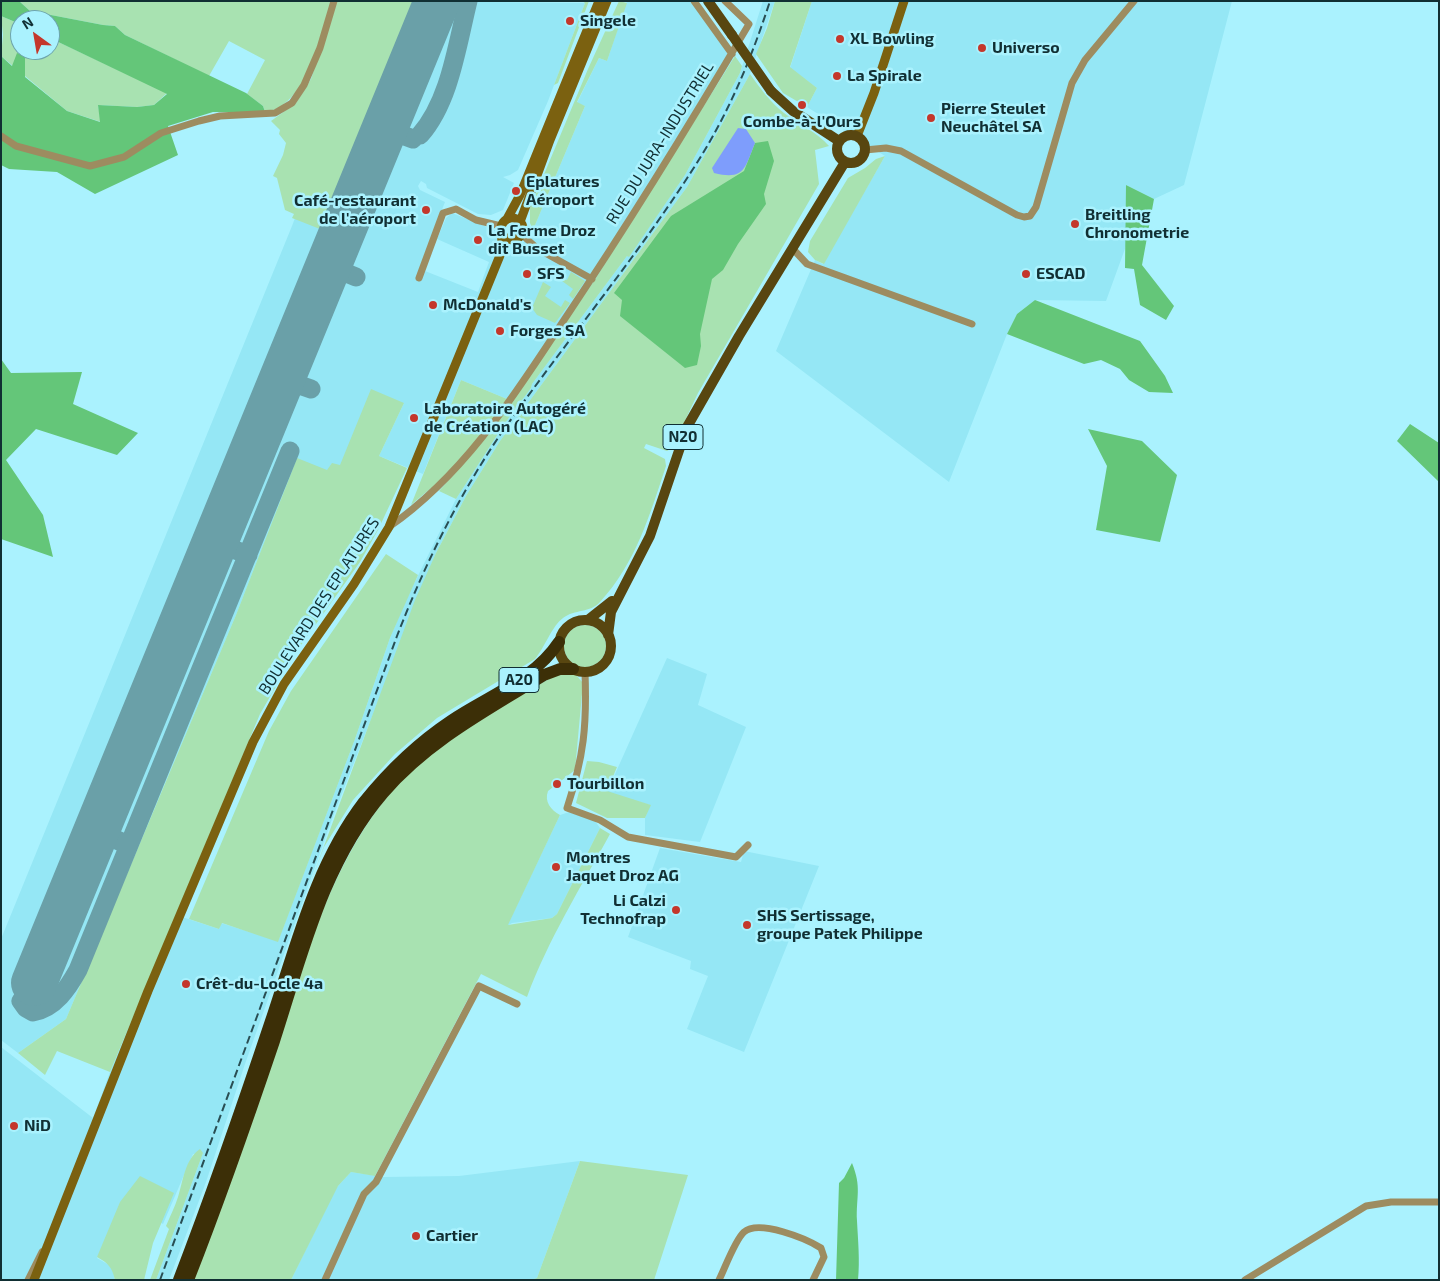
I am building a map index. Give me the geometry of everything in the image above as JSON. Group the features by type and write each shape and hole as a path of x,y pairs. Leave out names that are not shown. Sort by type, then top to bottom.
{"highway":[{"name":"A20","path":"179,1280 230,1141 309,906 338,841 376,787 416,747 450,721 539,666 559,642"},
{"name":"A20","path":"188,1280 238,1146 318,908 335,866 359,826 393,782 437,742 544,675 560,669 579,670"}],"main road":[{"name":"BOULEVARD DES EPLATURES","path":"34,1280 190,889 246,756 272,704 297,664 358,577 389,527 501,253 503,227 520,196 599,1"},
{"path":"520,222 550,140 607,1"},
{"path":"708,1 771,91 793,111 839,140"},
{"path":"857,136 874,93 904,1"},
{"path":"847,135 857,136 862,140 865,150 860,160 852,163 845,162 837,153 839,140 847,135"},
{"name":"N20","path":"579,670 598,668 607,659 610,647 608,635 611,612 617,597 650,536 687,427 744,328 845,162"},
{"path":"515,218 520,222 522,226 521,234 513,240 507,239 503,227 515,218"},
{"name":"BOULEVARD DES EPLATURES","path":"501,253 513,240"},
{"name":"N20","path":"559,642 567,627 577,621 588,620 617,597"},
{"path":"588,620 600,625 608,635"},
{"path":"559,642 560,655 579,670"}],"street":[{"path":"1,136 16,146 90,166 124,157 161,133 199,120 220,116 275,113 292,103 304,85 318,55 334,1"},
{"name":"RUE DU JURA-INDUSTRIEL","path":"694,1 732,54"},
{"name":"RUE DU JURA-INDUSTRIEL","path":"389,527 416,508 489,432 592,279 749,24 725,1"},
{"path":"865,150 886,148 901,152 1017,215 1026,217 1032,214 1036,207 1072,83 1085,60 1134,1"},
{"path":"419,278 442,212 456,210 476,220 503,227"},
{"path":"521,234 538,249 592,279"},
{"path":"793,249 807,264 972,324"},
{"path":"579,670 586,713 583,753 567,808 600,820 628,837 736,857 748,845"},
{"path":"325,1280 364,1194 376,1182 479,986 517,1004"},
{"path":"1245,1280 1366,1206 1391,1202 1439,1202"},
{"path":"719,1280 742,1234 754,1228 792,1234 821,1248 824,1257 813,1280"},
{"path":"28,1280 47,1246"}],"shaded area":[{"path":"378,1 585,3 548,101 518,170 503,177 514,183 503,210 491,215 478,214 427,188 426,184 421,181 418,186 420,190 445,202 424,255 425,271 478,292 489,262 437,239 446,218 452,213 495,230 498,241 519,248 533,230 585,106 577,103 599,58 607,61 627,1 696,1 736,54 596,278 512,401 461,380 423,474 379,456 404,403 340,466 327,471 297,459 236,615 66,1019 18,1053 1,1040 1,939 292,226"},
{"path":"763,1 775,1 750,74 687,187 500,441 466,496 436,553 332,819 245,1064 206,1182 169,1280 156,1280 203,1153 193,1154 163,1224 124,1199 97,1258 109,1265 113,1270 115,1280 1,1280 1,1047 93,1118 110,1072 176,915 219,929 221,923 278,941 355,739 390,638 406,600 456,499 532,384 627,256 629,256 685,175 740,73"},
{"path":"812,1 1232,1 1184,185 1154,199 1126,185 1126,246 1106,301 1035,300 1017,314 1007,334 949,482 776,351 815,260 823,264 885,156 807,107 817,88 790,68"},
{"path":"667,658 707,674 698,705 746,727 700,842 645,835 645,818 650,805 607,792"},
{"path":"569,812 595,821 600,828 557,914 552,918 512,923 507,926 560,815"},
{"path":"660,848 741,862 744,851 819,866 744,1052 687,1029 708,976 690,969 691,961 628,937"},
{"path":"580,1161 537,1278 531,1280 291,1280 336,1188 351,1172 384,1177 459,1176"}],"green space":[{"path":"1,1 19,1 29,10 10,10 10,20 1,16"},
{"path":"19,1 332,1 317,50 301,84 291,97 279,107 265,112 263,106 247,94 265,60 229,41 209,76 125,35 115,26 60,17 60,10 29,10"},
{"path":"337,1 420,1 325,231 292,218 294,214 285,210 277,178 273,176 283,155 286,143 279,134 280,130 271,121 296,103 311,79"},
{"path":"582,1 589,1 558,83 554,85 585,3"},
{"path":"619,1 627,3 607,61 599,58 577,102 585,106 533,230 530,223 530,208 588,69"},
{"path":"775,1 812,1 790,67 817,88 807,107 783,93 756,54 767,28"},
{"path":"1,16 10,20 10,60 60,60 60,43 167,93 154,105 137,107 98,105 101,122 67,111 1,56 3,35"},
{"path":"60,17 115,26 125,35 246,93 263,106 265,112 213,112 168,126 178,155 95,194 57,172 9,169 1,165 1,56 12,66 14,60 25,60 25,77 67,111 100,122 98,105 137,107 154,105 167,94 60,43"},
{"path":"735,56 742,66 740,73 685,175 629,257 627,256 532,384 456,499 439,491 491,432 596,278"},
{"path":"750,74 779,109 819,136 829,146 815,150 819,184 698,393 672,448 667,451 646,444 644,448 665,459 666,466 648,520 623,571 613,587 600,602 592,608 568,615 555,626 535,659 437,718 395,754 353,800 324,847 307,892 415,600 436,553 466,496 500,441 687,187"},
{"path":"768,141 774,161 764,194 766,204 738,244 723,270 712,279 700,334 701,346 697,365 685,368 620,316 622,300 614,293 671,216 744,171 755,143"},
{"path":"885,156 824,264 815,260 808,252 810,241 848,178 876,159"},
{"path":"1126,185 1154,199 1142,265 1174,306 1166,320 1140,305 1134,269 1125,268"},
{"path":"571,272 585,281 573,299 569,295 573,289 562,281 563,279 567,280"},
{"path":"543,282 551,287 545,296 561,307 565,300 570,303 555,323 537,315 532,308"},
{"path":"1035,300 1140,341 1165,376 1173,393 1149,392 1129,380 1120,369 1101,360 1084,364 1007,334 1017,314"},
{"path":"1,359 11,373 82,372 73,404 138,433 117,455 36,429 6,460 43,515 53,557 1,539"},
{"path":"461,380 507,399 476,442 433,488 411,505"},
{"path":"371,389 404,403 379,456 407,468 378,530 360,562 277,679 278,683 260,714 110,1072 57,1051 45,1075 18,1053 66,1019 236,615 297,458 327,470 332,463 340,465"},
{"path":"1410,424 1439,443 1439,482 1397,441"},
{"path":"1088,429 1142,441 1177,475 1160,542 1096,530 1107,466"},
{"path":"386,554 418,575 390,638 355,739 278,942 222,923 219,929 189,919 269,731 291,691"},
{"path":"585,625 600,631 606,646 600,661 585,667 570,661 564,646 570,631"},
{"path":"556,675 576,675 583,683 575,770 548,791 547,799 549,805 560,815 508,925 552,918 557,914 600,828 610,834 555,934 527,997 481,974 375,1176 351,1172 338,1186 291,1280 194,1280 314,933 343,866 361,834 382,804 422,761 458,733 497,709"},
{"path":"587,761 617,767 607,791 651,805 645,818 607,818 576,803"},
{"path":"200,1149 203,1153 156,1280 150,1280 169,1229 166,1226 177,1201 185,1171 191,1158"},
{"path":"580,1161 688,1175 654,1280 531,1280 537,1278"},
{"path":"852,1163 858,1186 858,1280 836,1280 839,1183"},
{"path":"140,1176 174,1193 153,1243 144,1280 115,1280 109,1266 97,1257 120,1202"}],"water":[{"path":"738,128 746,129 755,143 746,165 738,173 732,175 714,173 712,168"}],"taxiway":[{"path":"420,135 439,106 456,54 468,1"},
{"path":"386,129 413,139"},
{"path":"329,266 356,277"},
{"path":"282,379 311,389"},
{"path":"34,983 21,1001 26,1008 33,1012 41,1010 54,1002 70,984 78,970 290,451"},
{"path":"215,542 248,555"},
{"path":"97,831 128,845"}],"runway":[{"path":"34,983 437,1"}],"railway":[{"path":"160,1280 397,636 430,558 456,507 500,435 647,237 693,169 717,129 737,88 755,45 770,1"}],"place":[{"name":"Singele","path":"570,21"},
{"name":"XL Bowling","path":"840,39"},
{"name":"Universo","path":"982,48"},
{"name":"La Spirale","path":"837,76"},
{"name":"Combe-à-l'Ours","path":"802,105"},
{"name":"Pierre Steulet Neuchâtel SA","path":"931,118"},
{"name":"Eplatures Aéroport","path":"516,191"},
{"name":"Café-restaurant de l'aéroport","path":"426,210"},
{"name":"Breitling Chronometrie","path":"1075,224"},
{"name":"La Ferme Droz dit Busset","path":"478,240"},
{"name":"SFS","path":"527,274"},
{"name":"ESCAD","path":"1026,274"},
{"name":"McDonald's","path":"433,305"},
{"name":"Forges SA","path":"500,331"},
{"name":"Laboratoire Autogéré de Création (LAC)","path":"414,418"},
{"name":"Tourbillon","path":"557,784"},
{"name":"Montres Jaquet Droz AG","path":"556,867"},
{"name":"Li Calzi Technofrap","path":"676,910"},
{"name":"SHS Sertissage, groupe Patek Philippe","path":"747,925"},
{"name":"Crêt-du-Locle 4a","path":"186,984"},
{"name":"NiD","path":"14,1126"},
{"name":"Cartier","path":"416,1236"}]}
